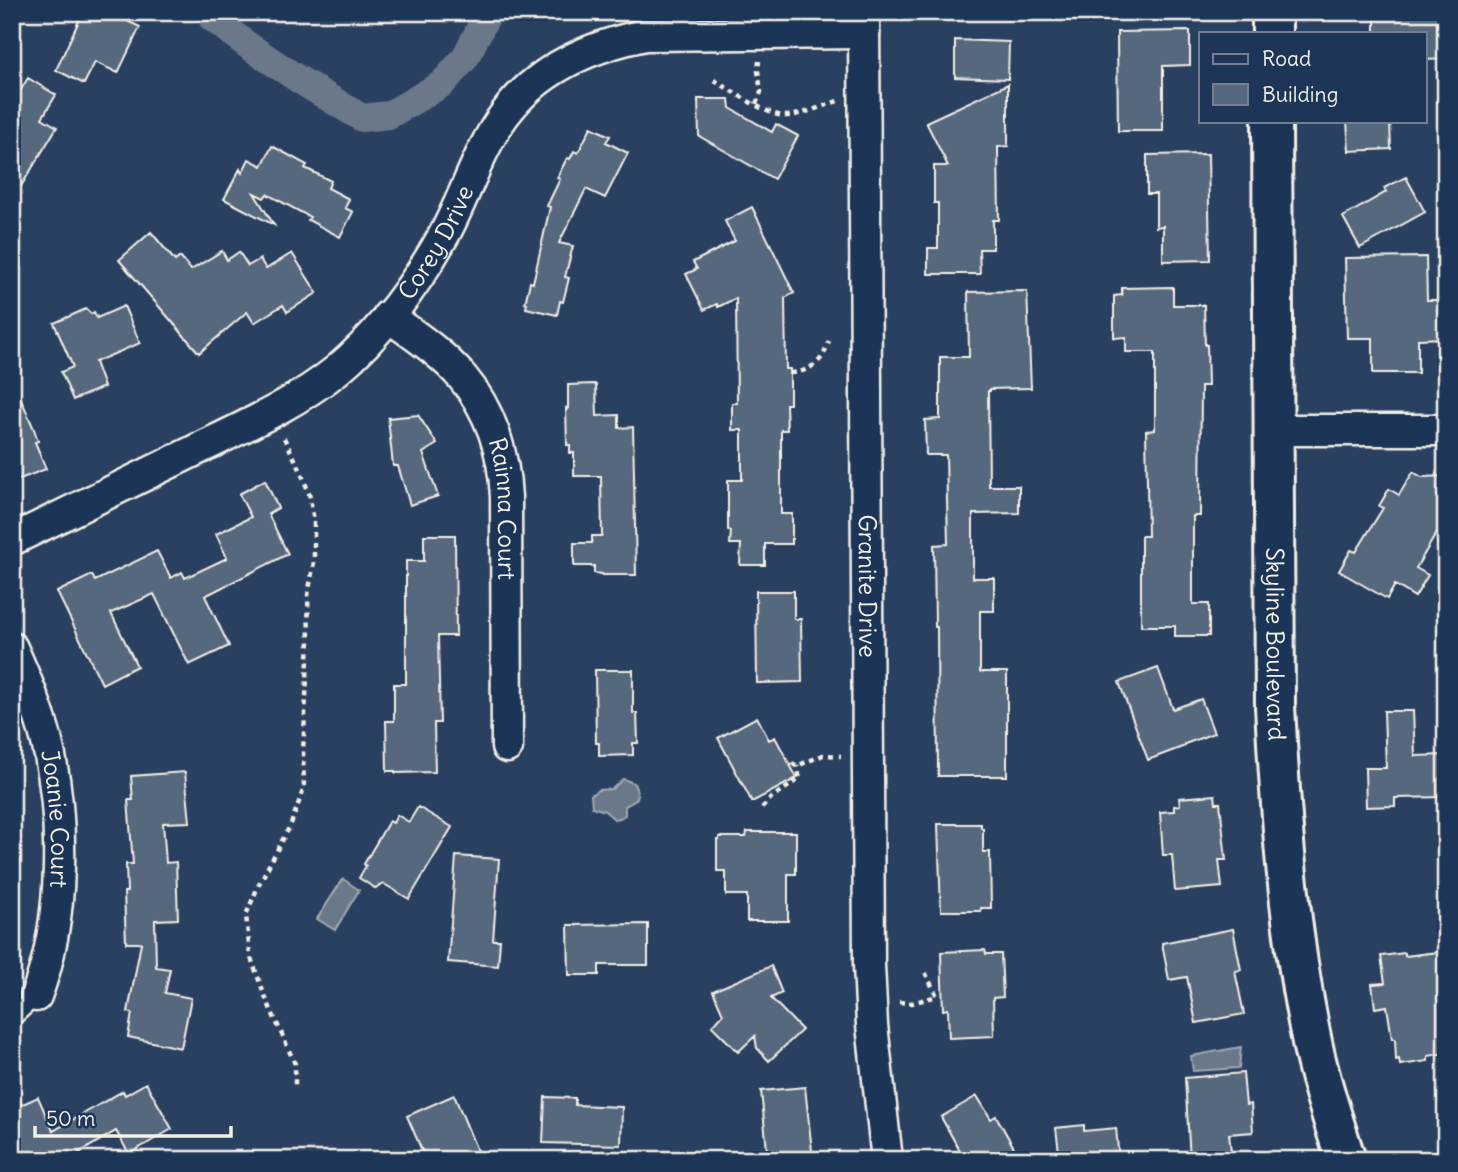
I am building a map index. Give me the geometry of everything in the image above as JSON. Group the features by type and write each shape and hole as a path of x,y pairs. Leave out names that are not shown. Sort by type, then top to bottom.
{"street":[{"path":"1272,12 1272,32"},
{"name":"Corey Drive","path":"12,540 238,430 311,388 345,362 409,291 445,232 486,146 504,115 523,93 546,74 590,50 645,35 864,22"},
{"name":"Granite Drive","path":"864,22 869,965 872,1025 887,1160"},
{"name":"Skyline Boulevard","path":"1272,122 1276,706 1279,792 1292,929 1314,1049 1346,1160"},
{"name":"Rainna Court","path":"388,316 421,340 463,378 490,422 500,451 506,498 507,747"},
{"path":"1274,430 1446,430"},
{"name":"Joanie Court","path":"12,648 32,693 46,737 58,825 57,888 51,942 45,972 36,996"}],"lane":[{"path":"12,1018 36,996"}],"path":[{"path":"756,104 761,92 758,71 760,57"},
{"path":"714,80 772,113 783,116 803,113 838,101"},
{"path":"791,373 814,365 823,357 830,341"},
{"path":"284,438 309,492 314,521 314,562 308,596 304,788 291,824 246,915 250,955 295,1064 295,1089"},
{"path":"762,808 772,797 800,779 795,764 823,755 845,757"},
{"path":"900,1002 912,1003 937,996 925,970"}],"water":[{"path":"623,779 634,783 638,795 636,800 625,806 625,815 614,819 605,811 592,807 591,795 598,790 612,789"},
{"path":"343,879 359,890 335,930 317,919"},
{"path":"1241,1047 1239,1068 1193,1071 1191,1056"}],"building":[{"path":"83,12 108,12 140,27 118,73 95,62 84,84 56,70"},
{"path":"1375,12 1446,12 1446,59 1426,60 1426,32 1375,32"},
{"path":"1190,31 1190,65 1163,66 1163,131 1118,131 1117,32"},
{"path":"955,40 1009,42 1008,79 955,77"},
{"path":"28,78 56,95 42,118 57,127 12,201 12,104"},
{"path":"1008,84 1008,146 998,147 999,220 993,220 993,249 979,249 980,274 928,274 928,248 938,248 938,203 934,203 934,166 948,166 926,122"},
{"path":"698,99 729,99 730,108 772,132 776,124 798,136 774,179 699,136"},
{"path":"1347,122 1390,122 1391,149 1349,151"},
{"path":"591,127 610,136 606,142 628,153 605,198 586,189 559,243 573,246 565,277 569,278 557,315 526,308 525,303 530,282 533,283 550,207 547,206 560,179 557,178 567,158 570,159 574,151 578,153"},
{"path":"272,146 331,181 328,188 349,199 345,208 353,212 340,237 267,194 264,198 254,193 274,225 224,199 240,169 242,173 249,159 262,166"},
{"path":"1208,154 1210,260 1163,261 1163,226 1156,227 1156,194 1147,194 1147,155"},
{"path":"1406,177 1425,212 1360,248 1343,217 1386,192 1384,188"},
{"path":"752,207 794,293 785,298 786,369 790,369 790,404 786,404 787,430 781,430 781,514 792,514 792,544 765,544 765,565 740,565 741,544 730,544 731,531 728,530 728,480 742,480 742,430 732,430 732,403 737,403 736,298 718,307 717,304 704,310 686,274 697,269 693,262 735,241 725,221"},
{"path":"151,232 175,261 180,257 191,270 222,251 227,260 239,252 248,266 260,259 266,269 292,253 317,293 287,312 283,305 254,323 247,312 199,353 119,260"},
{"path":"1426,257 1427,300 1446,300 1446,338 1418,339 1418,373 1373,373 1373,338 1347,338 1345,258"},
{"path":"1173,287 1173,305 1204,305 1208,386 1201,386 1200,516 1193,516 1193,604 1209,604 1209,636 1175,636 1175,626 1141,626 1141,536 1148,536 1146,431 1155,430 1155,352 1126,352 1126,337 1114,338 1114,296 1122,295 1122,288"},
{"path":"1027,291 1031,388 988,391 989,486 1019,486 1019,513 973,514 973,578 994,578 994,611 980,611 980,672 1007,672 1007,776 938,776 934,545 948,544 946,455 926,455 925,420 940,419 940,357 969,357 968,292"},
{"path":"124,306 140,343 95,362 104,387 73,400 61,372 73,367 54,323 86,309 91,314 94,312 97,318"},
{"path":"12,378 34,429 38,441 35,442 46,469 12,482"},
{"path":"594,384 597,416 619,415 619,428 633,427 636,575 602,575 594,573 594,566 574,566 574,543 592,543 592,536 602,536 601,476 574,476 574,453 570,453 570,445 567,445 568,385"},
{"path":"418,415 437,444 423,453 438,496 410,505 398,466 393,466 388,418"},
{"path":"1413,472 1422,477 1446,476 1446,517 1416,568 1428,575 1415,597 1395,585 1387,599 1339,571 1351,550 1356,552 1383,508 1379,506 1389,489 1399,495"},
{"path":"265,480 278,508 268,514 288,554 205,596 229,646 189,665 154,594 111,613 137,666 102,684 57,592 92,575 95,581 157,551 171,578 182,572 185,578 227,558 216,534 251,517 239,494"},
{"path":"424,535 455,535 456,636 438,636 440,723 434,723 435,772 395,773 387,771 386,721 394,721 394,684 406,684 406,561 424,561"},
{"path":"756,591 794,591 794,619 801,619 802,682 757,683"},
{"path":"1158,668 1173,709 1201,699 1214,733 1148,760 1119,682"},
{"path":"595,670 633,670 633,713 637,713 638,743 633,743 633,755 599,756 599,743 596,743"},
{"path":"1384,711 1413,711 1415,756 1446,755 1446,797 1395,798 1395,806 1366,807 1365,768 1386,768"},
{"path":"757,717 769,740 775,737 797,778 752,802 718,738"},
{"path":"185,772 190,822 163,823 166,863 176,862 178,919 155,920 156,967 170,969 165,993 191,998 181,1048 128,1037 132,1013 128,1012 141,943 126,943 124,892 127,892 126,864 133,864 128,800 133,800 131,776"},
{"path":"1215,795 1216,803 1220,803 1226,860 1219,860 1222,887 1175,891 1172,855 1163,855 1160,812 1174,811 1174,806 1180,805 1179,798"},
{"path":"418,807 452,827 409,899 384,884 375,888 359,878 389,821 393,823 397,815 409,822"},
{"path":"938,824 981,824 983,852 990,852 991,908 981,908 981,911 941,911"},
{"path":"747,832 796,832 796,874 788,874 788,921 747,921 747,895 726,895 726,871 717,871 717,840 719,837 746,837"},
{"path":"456,856 499,859 493,940 500,940 498,966 448,962"},
{"path":"648,924 648,965 599,965 599,975 569,975 568,925"},
{"path":"1233,929 1241,970 1235,971 1244,1014 1196,1023 1187,977 1169,980 1162,943"},
{"path":"985,950 986,954 1001,954 1003,997 993,998 994,1036 949,1038 948,1009 943,1010 941,952"},
{"path":"1446,951 1446,1053 1428,1056 1428,1061 1400,1065 1399,1059 1396,1060 1395,1039 1392,1039 1387,1006 1375,1008 1372,984 1385,983 1381,956"},
{"path":"771,966 782,993 771,998 802,1030 769,1061 757,1048 755,1036 738,1052 712,1026 723,1014 713,991"},
{"path":"1243,1073 1246,1105 1251,1104 1253,1132 1229,1134 1232,1160 1190,1160 1185,1078"},
{"path":"146,1083 172,1129 129,1154 116,1131 67,1160 12,1160 12,1109 38,1097 53,1131 123,1091 125,1095"},
{"path":"805,1087 813,1160 768,1160 761,1091"},
{"path":"454,1095 481,1160 426,1160 407,1116"},
{"path":"977,1096 991,1119 996,1116 1021,1160 965,1160 941,1117"},
{"path":"545,1097 575,1098 575,1105 622,1107 621,1145 543,1143"},
{"path":"1084,1125 1084,1131 1116,1128 1119,1160 1060,1160 1056,1128"}],"waterway":[{"path":"209,12 212,18 246,44 362,118 389,115 442,84 465,58 487,12"}]}
